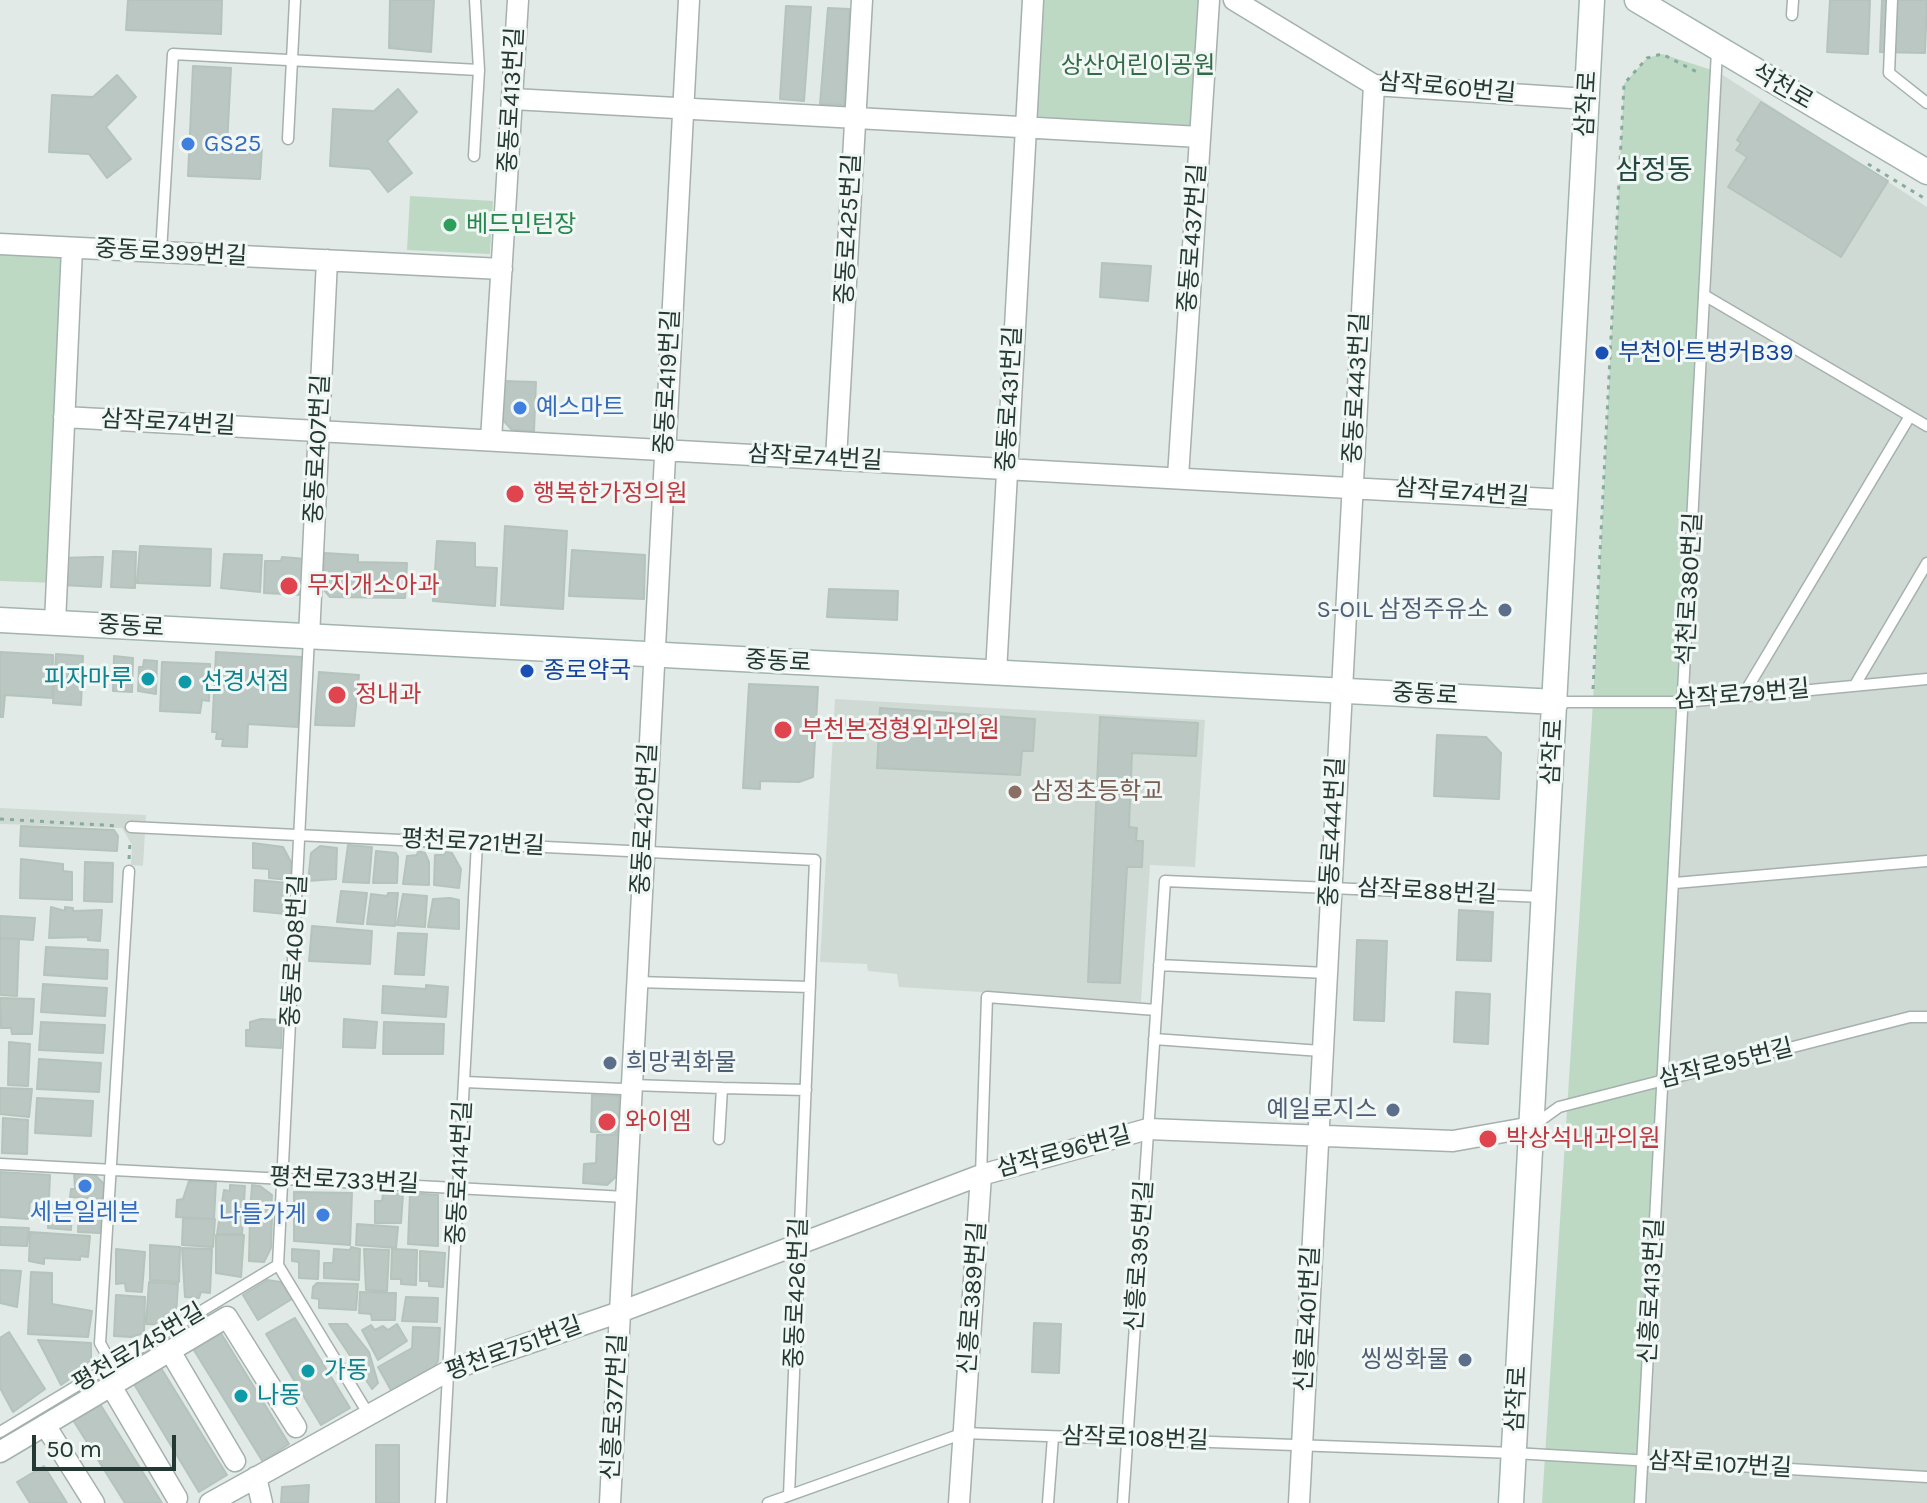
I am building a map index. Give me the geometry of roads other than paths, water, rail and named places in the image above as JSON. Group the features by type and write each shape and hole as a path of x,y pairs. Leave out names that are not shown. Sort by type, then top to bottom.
{"street":[{"name":"중동로413번길","path":"491,440 518,0"},
{"name":"중동로419번길","path":"653,656 689,0"},
{"name":"중동로425번길","path":"836,459 862,0"},
{"name":"중동로431번길","path":"996,673 1033,0"},
{"name":"중동로437번길","path":"1178,477 1209,0"},
{"name":"삼작로60번길","path":"1234,0 1374,85 1587,99"},
{"name":"삼작로","path":"1511,1503 1592,0"},
{"name":"석천로","path":"1637,0 1927,172"},
{"name":"중동로443번길","path":"1340,691 1374,85"},
{"path":"513,99 1200,137"},
{"path":"0,244 72,248"},
{"name":"중동로399번길","path":"55,623 72,248 502,269"},
{"name":"중동로407번길","path":"309,637 327,260"},
{"name":"삼작로74번길","path":"64,417 1566,500"},
{"name":"중동로","path":"0,620 1556,702"},
{"name":"중동로420번길","path":"620,1312 653,656"},
{"name":"중동로444번길","path":"1317,1136 1340,691"},
{"name":"삼작로96번길","path":"620,1312 981,1175 1148,1129 1453,1141 1532,1127"},
{"name":"신흥로401번길","path":"1299,1503 1317,1136"},
{"name":"신흥로389번길","path":"959,1503 981,1175"},
{"name":"평천로751번길","path":"210,1503 450,1370 620,1312"},
{"name":"신흥로377번길","path":"610,1503 620,1312"},
{"path":"0,1452 227,1317 296,1427"},
{"path":"170,1351 235,1461"},
{"path":"111,1386 177,1498"},
{"path":"45,1425 94,1503"},
{"path":"256,1477 262,1503"}],"lane":[{"path":"288,139 295,0"},
{"path":"474,156 479,70 475,0"},
{"path":"1792,15 1793,0"},
{"path":"1892,0 1889,73 1927,103"},
{"name":"석천로380번길","path":"1664,1080 1717,49"},
{"path":"161,252 173,54 479,70"},
{"path":"1704,295 1927,426"},
{"path":"1742,697 1910,416"},
{"path":"1855,685 1927,563"},
{"name":"중동로408번길","path":"278,1265 309,637"},
{"name":"삼작로79번길","path":"1556,702 1684,702 1927,679"},
{"name":"평천로721번길","path":"131,827 815,860"},
{"name":"중동로414번길","path":"441,1503 477,843"},
{"name":"중동로426번길","path":"789,1495 815,860"},
{"path":"1675,883 1927,861"},
{"path":"112,1365 100,1343 129,871"},
{"name":"삼작로88번길","path":"1165,881 1545,897"},
{"name":"신흥로395번길","path":"1123,1503 1165,881"},
{"path":"1159,965 1326,973"},
{"path":"637,982 810,987"},
{"name":"신흥로389번길","path":"981,1175 987,997 1156,1010"},
{"name":"삼작로95번길","path":"1532,1127 1559,1107 1910,1017 1927,1017"},
{"path":"1154,1039 1321,1051"},
{"name":"신흥로413번길","path":"1640,1503 1664,1080"},
{"path":"465,1082 622,1089 632,1085 806,1090"},
{"path":"719,1139 722,1088"},
{"name":"평천로733번길","path":"0,1164 626,1197"},
{"path":"278,1265 369,1415"},
{"name":"평천로745번길","path":"0,1432 278,1265"},
{"name":"삼작로108번길","path":"768,1503 964,1433 1514,1453"},
{"path":"1048,1503 1053,1437"},
{"name":"삼작로107번길","path":"1514,1453 1927,1477"}],"place":[{"name":"GS25","path":"188,144"},
{"name":"베드민턴장","path":"450,225"},
{"name":"부천아트벙커B39","path":"1602,353"},
{"name":"예스마트","path":"520,408"},
{"name":"행복한가정의원","path":"515,494"},
{"name":"무지개소아과","path":"289,586"},
{"name":"S-OIL 삼정주유소","path":"1505,610"},
{"name":"종로약국","path":"527,671"},
{"name":"피자마루","path":"148,679"},
{"name":"선경서점","path":"185,682"},
{"name":"정내과","path":"337,695"},
{"name":"부천본정형외과의원","path":"783,730"},
{"name":"삼정초등학교","path":"1015,792"},
{"name":"희망퀵화물","path":"610,1063"},
{"name":"예일로지스","path":"1393,1110"},
{"name":"와이엠","path":"607,1122"},
{"name":"박상석내과의원","path":"1488,1139"},
{"name":"세븐일레븐","path":"85,1186"},
{"name":"나들가게","path":"323,1215"},
{"name":"씽씽화물","path":"1465,1360"},
{"name":"가동","path":"308,1371"},
{"name":"나동","path":"241,1396"}],"district":[{"name":"삼정동","path":"1654,171"}],"park label":[{"name":"상산어린이공원","path":"1138,66"}]}
